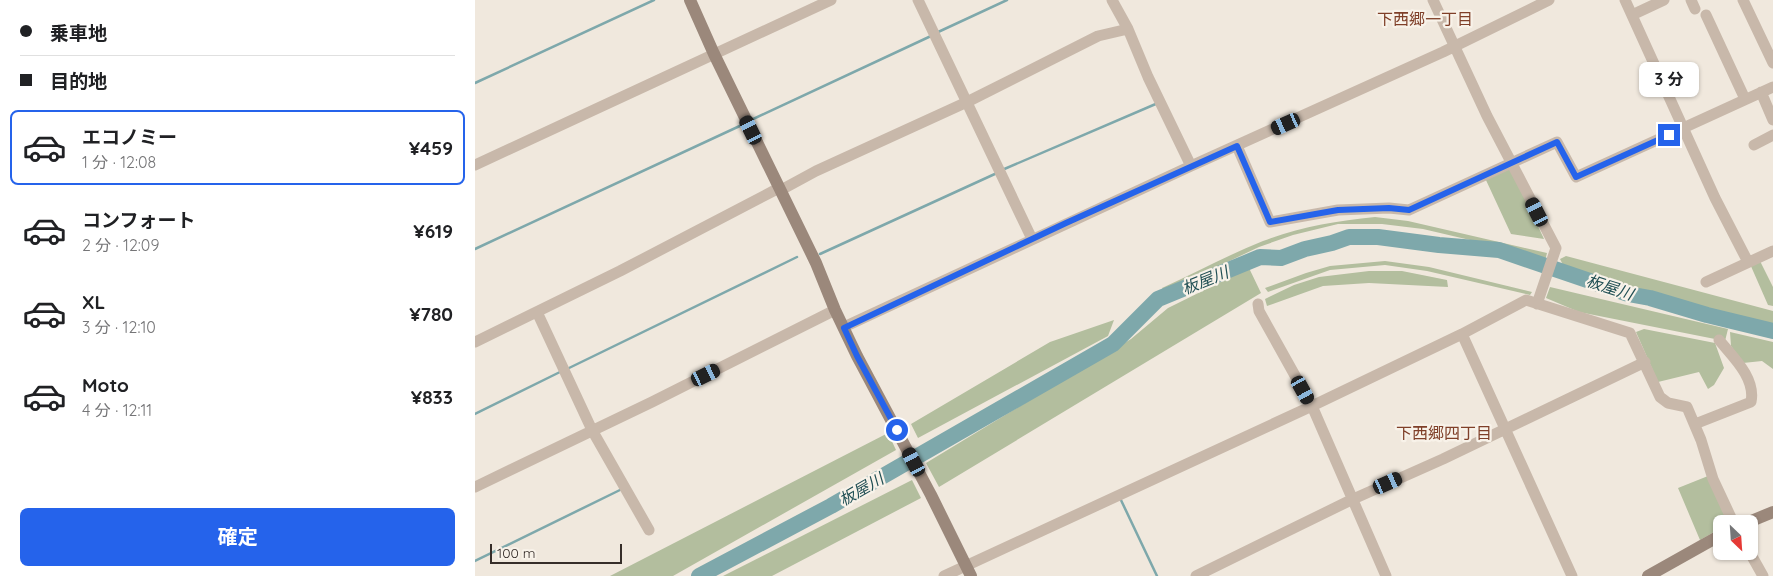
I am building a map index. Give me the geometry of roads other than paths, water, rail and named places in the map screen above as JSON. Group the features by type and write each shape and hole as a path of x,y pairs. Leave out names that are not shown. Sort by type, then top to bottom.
{"street":[{"path":"690,0 714,54 816,263 835,310 857,356 931,495 968,571"},
{"path":"475,165 831,0"},
{"path":"918,0 1033,239"},
{"path":"1112,0 1128,29 1147,78 1191,166"},
{"path":"1433,0 1511,162 1556,248 1538,300"},
{"path":"844,328 1454,46 1549,0"},
{"path":"1625,0 1715,198 1748,262"},
{"path":"1632,15 1665,0"},
{"path":"1743,0 1773,63"},
{"path":"1706,15 1745,99"},
{"path":"475,342 816,171 967,102 1098,36 1128,29"},
{"path":"1237,146 1270,222 1338,210 1389,208 1409,210 1557,142 1576,177 1773,87"},
{"path":"1761,92 1773,120"},
{"path":"1754,145 1773,136"},
{"path":"1706,282 1773,251"},
{"path":"944,576 968,571 1462,334 1526,300 1538,300 1630,333 1660,397 1668,403 1687,408 1695,424 1713,479 1730,515"},
{"path":"1258,304 1259,311 1312,406 1351,500 1386,576"},
{"path":"475,487 835,310"},
{"path":"537,312 592,430 649,530"},
{"path":"1462,334 1572,576"},
{"path":"1695,424 1751,402 1753,395 1742,367 1719,340"},
{"path":"1196,576 1351,500 1506,429 1645,362"},
{"path":"1758,518 1773,512"},
{"path":"1648,576 1713,539"},
{"path":"1754,560 1763,576"}],"waterway":[{"path":"475,83 654,0"},
{"path":"936,33 1007,0"},
{"path":"751,120 931,36"},
{"path":"1002,170 1158,103"},
{"path":"475,249 744,124"},
{"path":"820,254 997,173"},
{"name":"板屋川","path":"699,576 831,506 1113,344 1158,299 1260,257 1281,258 1305,249 1349,237 1378,237 1499,250 1628,294 1650,298 1707,315 1773,331"},
{"path":"567,369 797,257"},
{"path":"475,414 562,371"},
{"path":"475,561 622,489"},
{"path":"1120,498 1157,576"}],"district":[{"name":"下西郷一丁目","path":"1425,19"},
{"name":"下西郷四丁目","path":"1444,433"}]}
